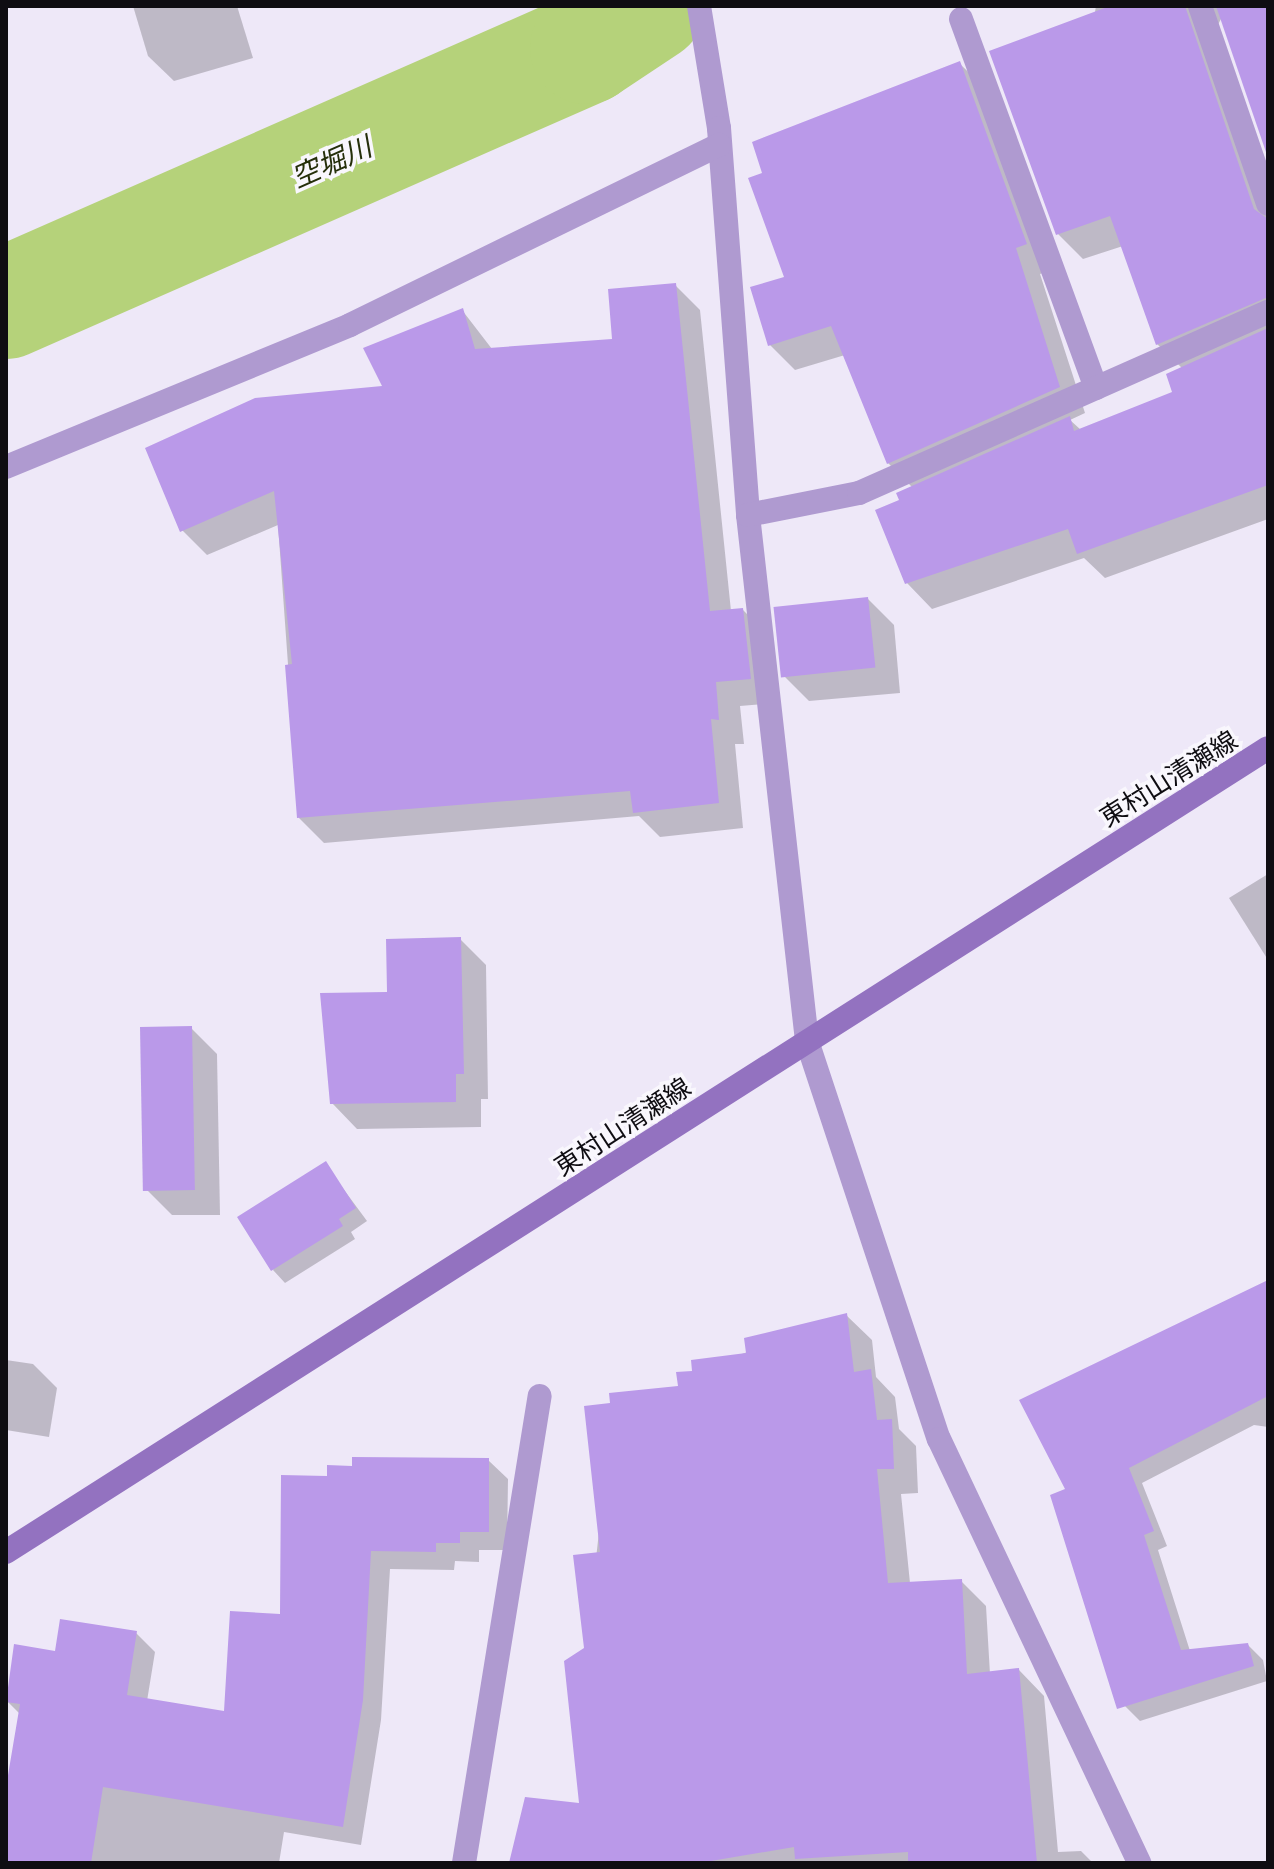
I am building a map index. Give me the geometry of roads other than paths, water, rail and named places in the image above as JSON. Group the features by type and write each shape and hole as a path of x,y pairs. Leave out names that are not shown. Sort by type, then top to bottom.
{"main road":[{"name":"東村山清瀬線","path":"6,1552 1268,748"}],"street":[{"path":"699,6 719,137 748,515 807,1041 939,1439 1139,1863"},
{"path":"1200,6 1268,204"},
{"path":"961,19 1096,388"},
{"path":"6,467 350,325 719,137"},
{"path":"748,515 859,493 1268,312"},
{"path":"464,1863 540,1396"}],"waterway":[{"name":"空堀川","path":"6,303 586,48 649,6"}]}
